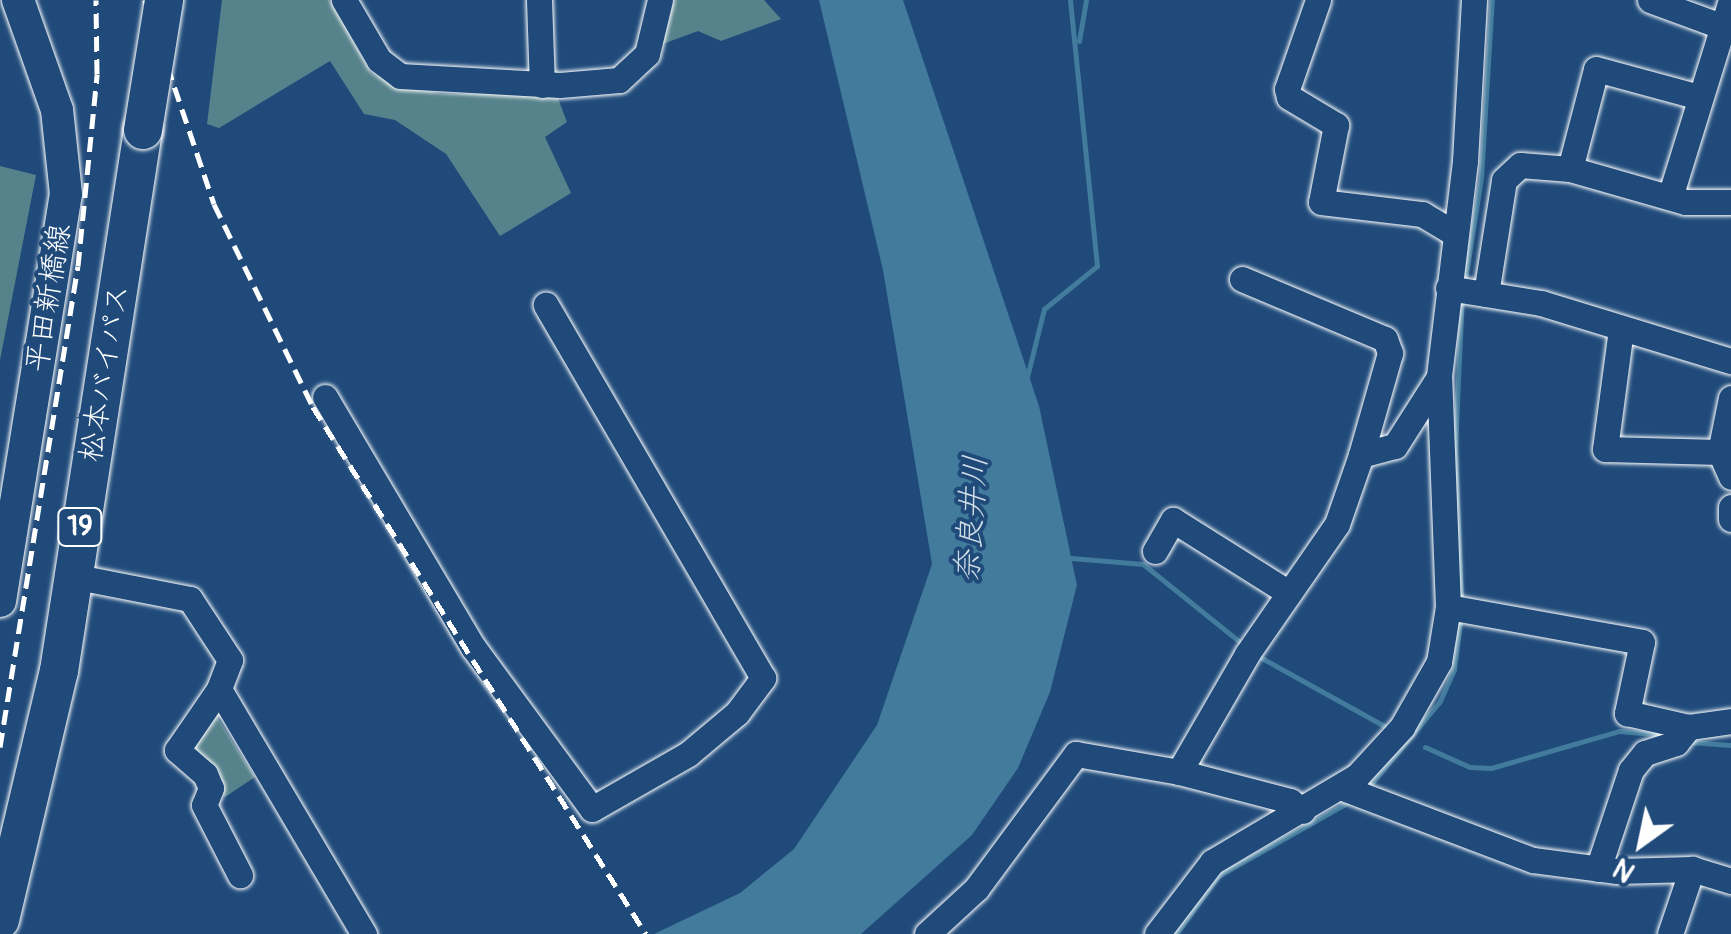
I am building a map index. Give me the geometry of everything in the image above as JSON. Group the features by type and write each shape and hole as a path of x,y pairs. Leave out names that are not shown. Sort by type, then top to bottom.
{"highway":[{"name":"松本バイパス","path":"0,920 41,758 164,0"}],"main road":[{"name":"平田新橋線","path":"0,601 66,194 57,110 18,0"}],"street":[{"path":"344,0 379,60 400,76 542,84 619,80 647,54 660,0"},
{"path":"539,0 542,84"},
{"path":"1318,0 1287,89 1289,98 1336,126 1321,202 1422,214 1455,234"},
{"path":"1466,290 1455,234 1474,0"},
{"path":"1650,0 1720,26"},
{"path":"1670,197 1699,97 1719,74 1720,26 1731,0"},
{"path":"1570,169 1596,69 1699,97"},
{"path":"1361,455 1396,446 1439,376 1504,180 1520,165 1570,169 1670,197 1731,202"},
{"path":"1179,772 1252,647 1337,524 1390,353 1385,339 1242,279"},
{"path":"1466,290 1541,303 1731,361"},
{"path":"325,397 473,647 592,809 688,754 738,713 763,678 546,305"},
{"path":"1621,329 1605,448 1720,452"},
{"path":"1354,795 1428,686 1459,608 1439,376"},
{"path":"1731,398 1720,452 1731,477"},
{"path":"1731,507 1731,519"},
{"path":"1155,550 1173,520 1289,593"},
{"path":"72,576 190,599 230,660 219,689 178,750 205,774 211,788 204,805 240,874"},
{"path":"1459,608 1642,642 1627,713 1683,735"},
{"path":"219,689 364,934"},
{"path":"1598,868 1631,770 1645,753 1683,735 1731,722"},
{"path":"926,934 976,890 1068,759 1089,753 1179,772 1290,801 1303,811"},
{"path":"1157,934 1212,862 1303,811 1354,795 1533,860 1598,868 1692,869 1729,878"},
{"path":"1670,934 1692,869"}],"green space":[{"path":"222,0 330,0 371,73 391,83 442,94 556,93 567,122 545,137 571,193 500,236 446,154 395,120 364,114 330,61 219,128 207,124"},
{"path":"673,0 764,0 781,19 721,41 698,31 660,45"},
{"path":"0,166 36,175 0,360"},
{"path":"212,709 255,777 225,797 190,746"}],"water":[{"name":"奈良井川","path":"819,0 903,0 1039,406 1077,585 1050,692 1018,768 972,835 861,934 654,934 740,893 794,849 877,725 932,564 883,270"}],"waterway":[{"path":"1027,377 1044,309 1097,266 1070,0"},
{"path":"1079,41 1086,0"},
{"path":"1465,280 1481,178 1492,0"},
{"path":"1461,599 1455,448 1462,296"},
{"path":"1071,558 1143,564 1245,646"},
{"path":"1367,789 1440,701 1454,669 1461,615"},
{"path":"1258,656 1386,727"},
{"path":"1425,747 1470,767 1491,768 1619,731 1665,735"},
{"path":"1690,742 1731,745"},
{"path":"1176,934 1218,876 1354,799"}],"railway":[{"path":"0,747 78,266 97,74 96,0"},
{"path":"145,0 214,204 313,407 646,934"}]}
